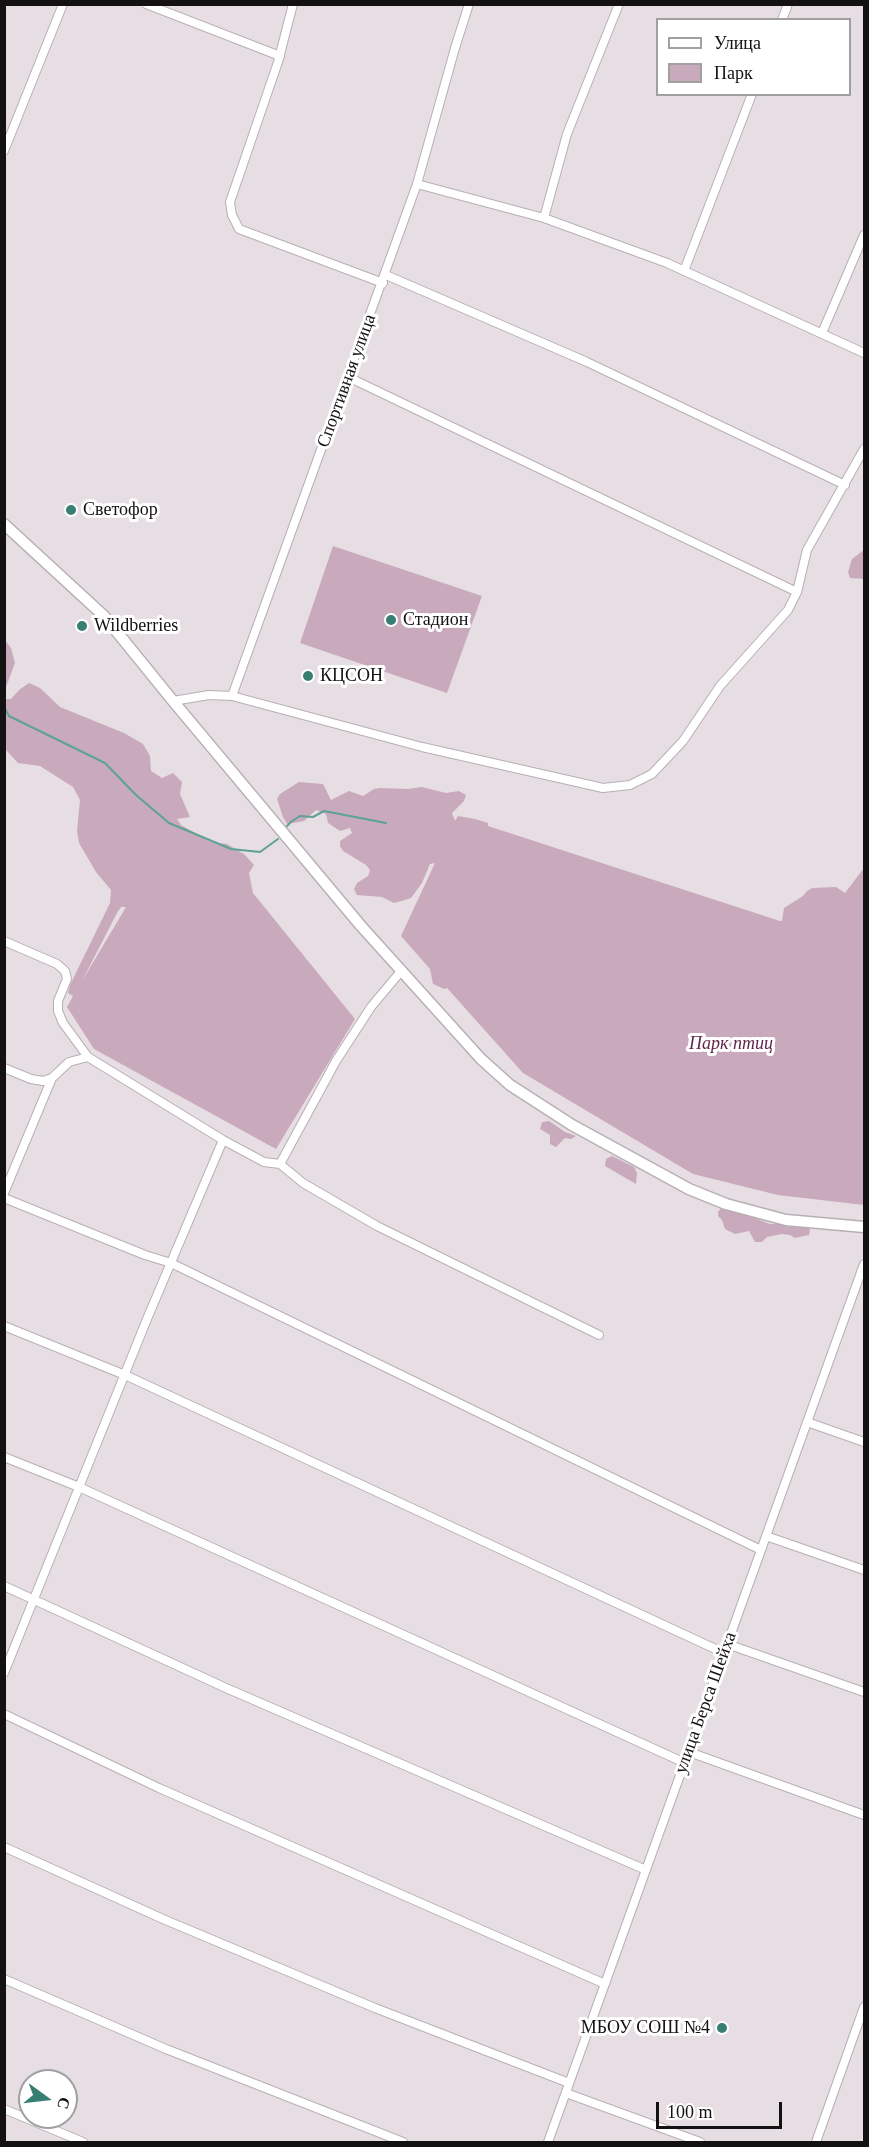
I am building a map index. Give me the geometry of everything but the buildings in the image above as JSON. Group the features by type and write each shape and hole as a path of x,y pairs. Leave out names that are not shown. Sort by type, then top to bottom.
{"main road":[{"path":"4,524 104,616 361,926 488,1065 532,1101 689,1189 726,1204 786,1220 864,1227"}],"street":[{"path":"4,151 63,4"},
{"path":"146,4 280,56"},
{"path":"293,4 280,56 230,202 235,223 239,229 384,279 587,362 845,485"},
{"name":"Спортивная улица","path":"232,696 417,184 469,4"},
{"path":"544,218 567,134 619,4"},
{"path":"684,271 751,96"},
{"path":"417,184 544,218 684,271 864,353"},
{"path":"822,333 864,235"},
{"path":"348,376 797,592"},
{"path":"173,701 209,695 232,696 422,747 603,788 630,785 652,774 683,741 720,686 788,610 797,592 807,550 864,449"},
{"path":"4,942 57,964 64,971 67,979 58,1001 58,1011 63,1023 88,1057 223,1140 264,1162 280,1164 303,1183 377,1226 598,1335"},
{"path":"280,1164 336,1060 371,1007 402,970"},
{"path":"88,1057 69,1062 52,1078 4,1196 146,1255 171,1263 761,1550"},
{"path":"4,1068 31,1079 43,1081 52,1078"},
{"path":"4,1673 124,1375 223,1140"},
{"name":"улица Берса Шейха","path":"548,2142 864,1264"},
{"path":"4,1326 124,1375 726,1649 864,1692"},
{"path":"807,1422 864,1442"},
{"path":"4,1457 79,1488 684,1763"},
{"path":"766,1536 864,1570"},
{"path":"4,1587 226,1688 646,1870"},
{"path":"4,1714 159,1788 605,1984"},
{"path":"688,1752 864,1815"},
{"path":"4,1847 163,1919 569,2084"},
{"path":"4,1979 166,2049 403,2142"},
{"path":"816,2142 864,2007"},
{"path":"566,2093 700,2142"},
{"path":"4,2109 83,2142"}],"green space":[{"name":"Стадион","path":"333,546 482,596 447,693 300,643"},
{"path":"864,550 864,579 850,578 848,572 852,559"},
{"path":"5,640 11,648 15,663 5,690"},
{"path":"29,683 40,688 60,707 124,733 143,744 150,756 151,771 162,778 173,773 182,782 180,794 190,817 177,819 181,825 211,842 227,844 244,854 254,865 249,873 253,893 355,1019 276,1149 94,1049 67,1007 73,996 68,993 70,985 110,903 111,890 96,872 79,843 77,831 80,800 73,787 40,766 18,763 5,749 5,699 11,699","holes":["121,907 126,907 82,981 117,913"]},
{"name":"Парк птиц","path":"299,782 323,784 331,800 349,791 363,796 380,788 422,787 446,793 459,791 466,795 464,801 452,813 455,821 458,816 488,823 488,826 780,921 782,921 784,908 812,888 836,887 845,893 864,868 864,1205 778,1195 693,1174 523,1073 447,988 433,984 430,969 401,936 435,863 430,864 422,883 411,898 394,903 382,897 357,895 354,889 357,883 368,876 370,870 343,851 340,846 340,841 352,833 350,828 340,831 328,823 326,814 316,810 304,821 287,824 283,817 277,799 280,794"},
{"path":"549,1121 565,1132 576,1136 571,1139 565,1138 556,1147 550,1144 550,1135 540,1129 542,1122"},
{"path":"612,1156 634,1167 637,1173 636,1184 605,1166 606,1159"},
{"path":"723,1206 770,1224 782,1224 788,1227 803,1226 810,1229 809,1235 795,1238 782,1234 767,1237 762,1242 755,1242 749,1231 735,1234 725,1229 718,1216"}],"waterway":[{"path":"4,707 9,716 105,763 136,795 169,823 231,849 260,852 278,839"},
{"path":"287,826 300,816 313,817 324,811 386,823"}],"place":[{"name":"Светофор","path":"71,510"},
{"name":"Стадион","path":"391,620"},
{"name":"Wildberries","path":"82,626"},
{"name":"КЦСОН","path":"308,676"},
{"name":"МБОУ СОШ №4","path":"722,2028"}]}
